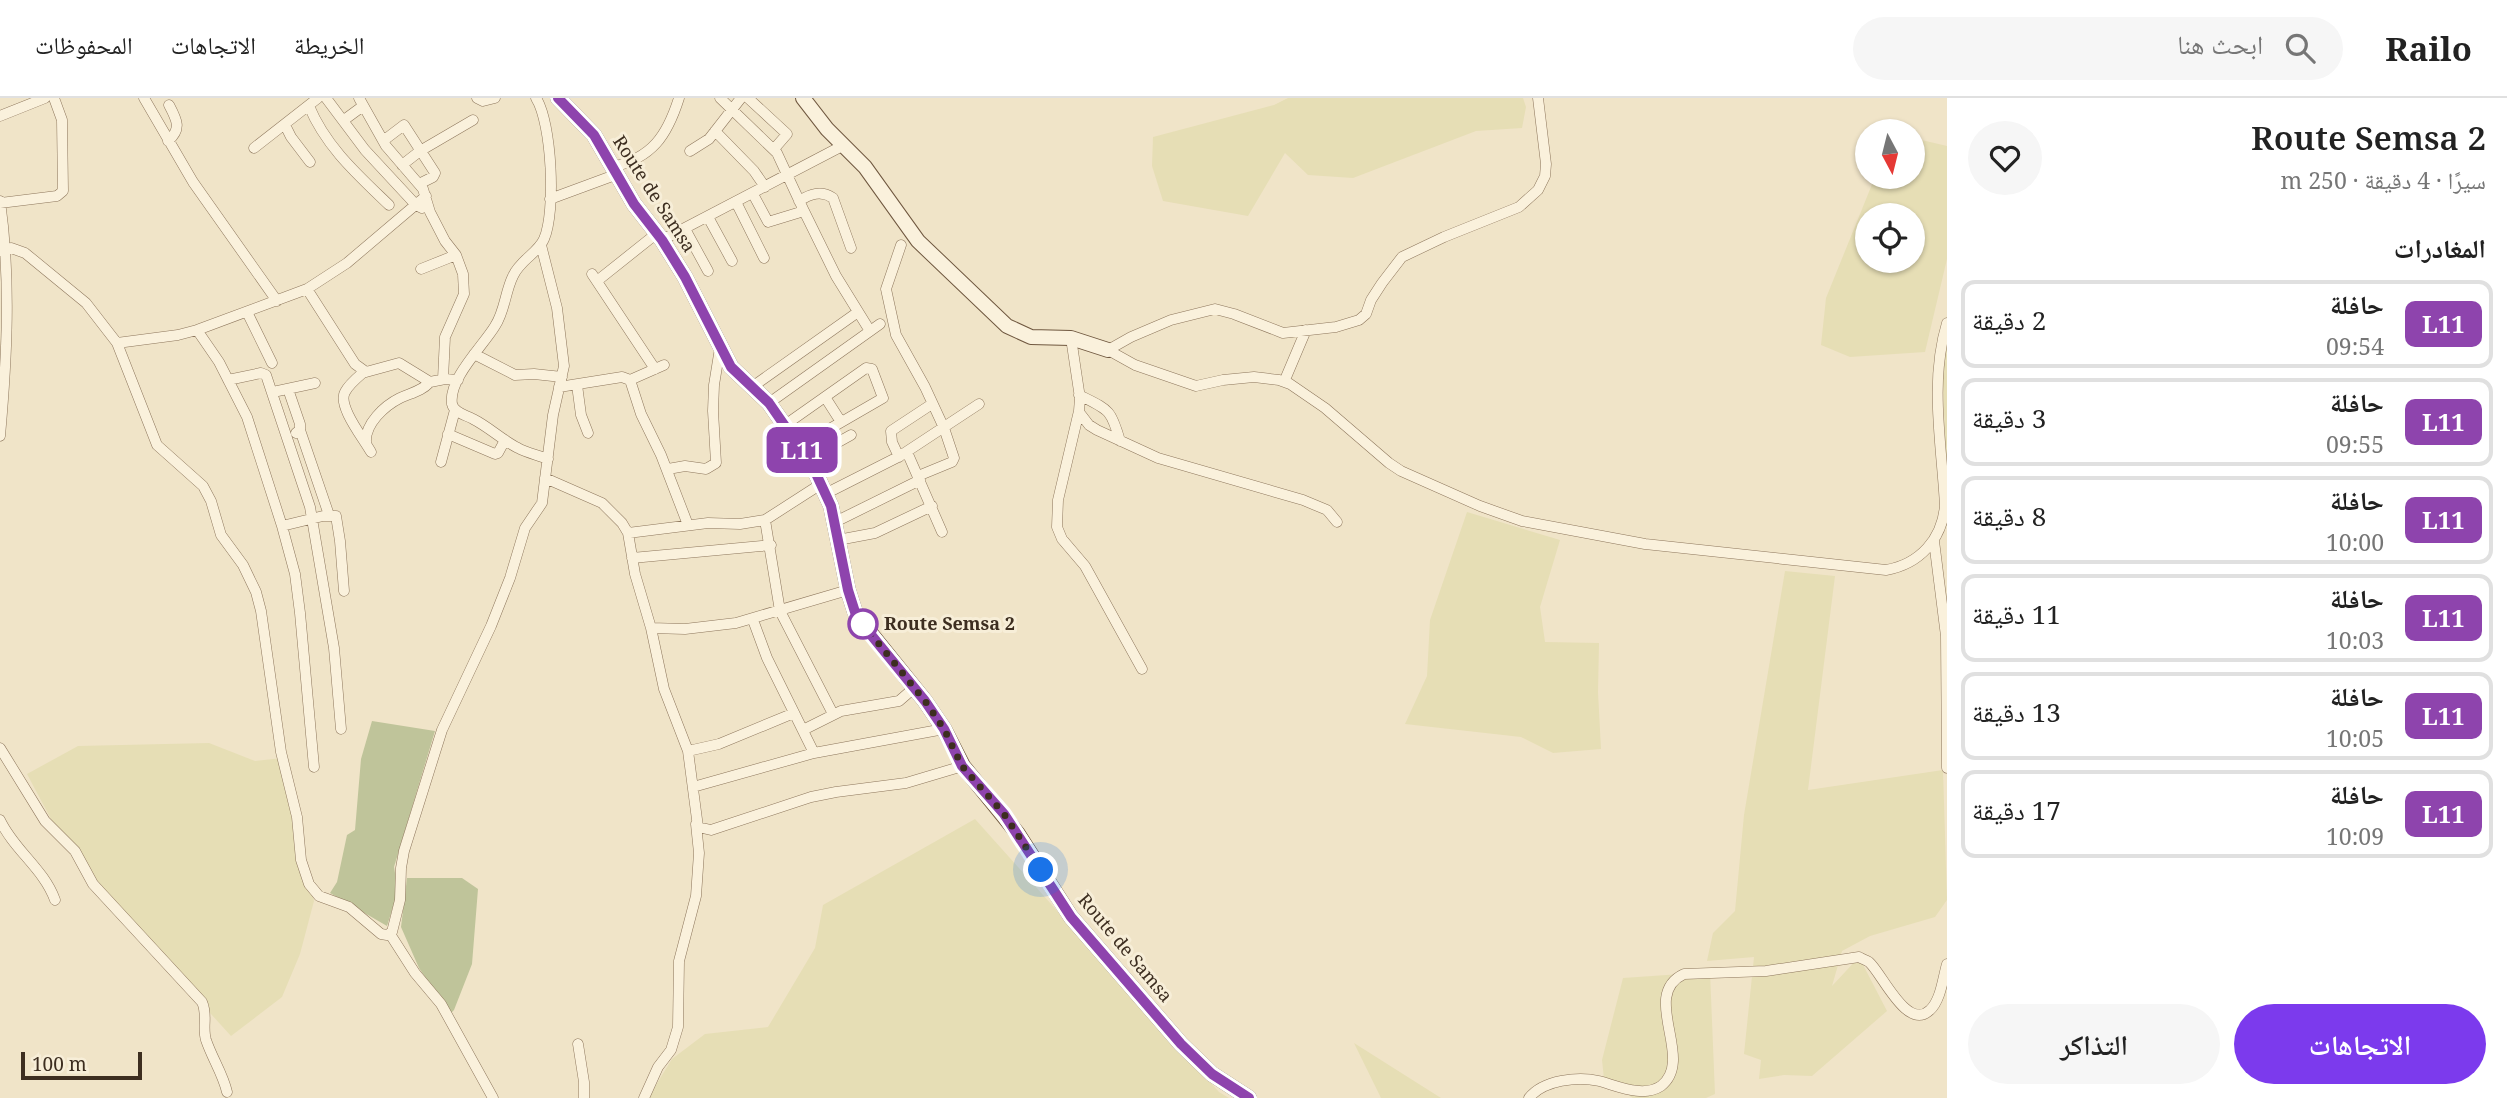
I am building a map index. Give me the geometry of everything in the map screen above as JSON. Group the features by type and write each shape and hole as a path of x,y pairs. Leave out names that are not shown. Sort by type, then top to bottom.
{"street":[{"path":"0,116 45,98"},
{"path":"0,436 7,302 0,202 57,196 63,191 62,120 54,98"},
{"path":"144,98 168,141 233,242 277,301"},
{"path":"254,148 318,98"},
{"path":"326,98 365,150 416,205 429,212"},
{"path":"477,98 486,102 495,98"},
{"path":"442,462 455,410 452,400 458,380 496,326 514,273 541,245 548,227 550,199 546,120 536,98"},
{"name":"Route de Samsa","path":"558,98 594,135 614,171 690,285 731,367 769,403 808,459 835,522 848,590 855,612 863,625 944,729 962,766 1004,814 1071,917 1181,1044 1212,1074 1249,1098"},
{"path":"550,199 634,161 658,142 671,121 679,98"},
{"path":"720,98 774,149 836,276 870,331"},
{"path":"691,151 704,144 741,98"},
{"path":"748,98 787,134 774,149"},
{"path":"803,98 827,129 865,167 918,241 1007,326 1035,337 1064,338 1108,350 1135,365 1191,385 1254,377 1284,382 1298,388 1325,408 1401,471 1480,506 1522,521 1645,544 1876,570 1903,566 1934,541 1942,525 1945,506 1937,381 1947,323"},
{"path":"1108,350 1171,320 1215,309 1277,331 1336,327 1359,320 1366,314 1382,282 1402,257 1444,237 1510,212 1534,195 1542,184 1545,171 1538,98"},
{"path":"344,120 361,102 383,141 419,184 426,196 429,212 456,255 464,280 464,294 445,337 443,379"},
{"path":"168,141 176,134 177,129 169,105"},
{"path":"309,106 327,140 344,161 389,205"},
{"path":"402,165 420,151 473,120"},
{"path":"285,125 310,162"},
{"path":"383,141 403,125 435,174 419,184"},
{"path":"715,131 754,171 765,187"},
{"path":"474,354 515,375 534,374 577,385 622,377 629,380 660,367 594,277 659,237 685,229 844,145"},
{"path":"799,201 817,193 833,198 851,247"},
{"path":"753,194 768,222 804,211"},
{"path":"117,343 197,330 307,289 346,263 426,196"},
{"path":"736,202 764,258"},
{"path":"708,217 732,261"},
{"path":"685,229 708,271"},
{"path":"493,1098 441,1004 415,973 390,934 400,900 404,851 435,752 491,626 510,578 525,528 542,503 564,360 557,308 541,245"},
{"path":"835,522 953,461 944,428 899,344 887,298 886,289 901,245"},
{"path":"3,250 15,249 25,253 80,297 117,343 155,443 203,486 211,501 221,536 243,565 256,592 264,628 281,752 297,817 302,860 309,884 319,896 344,904 381,934 390,934"},
{"path":"421,269 456,255"},
{"path":"307,289 355,364 365,371"},
{"path":"247,312 272,363"},
{"path":"752,387 858,312"},
{"path":"769,403 880,324"},
{"path":"197,330 247,417 295,574 314,767"},
{"path":"1284,382 1306,330"},
{"path":"1064,338 1079,395 1079,412 1058,499 1057,527 1062,539 1085,566 1142,669"},
{"path":"667,470 685,466 706,469 716,463 713,411 720,348"},
{"path":"430,382 399,363 365,371 345,391 343,398 349,416 369,448 368,427 386,408 423,389 430,382 458,380"},
{"path":"785,425 866,368 872,369 883,398 800,446"},
{"path":"228,380 264,373 273,392 312,518 334,648 341,729"},
{"path":"629,380 688,525"},
{"path":"273,392 315,383"},
{"path":"577,385 581,415 588,433"},
{"path":"288,389 329,515"},
{"path":"1079,395 1111,414 1121,440"},
{"path":"825,397 841,422"},
{"path":"932,404 891,431 892,442 919,478 942,532"},
{"path":"628,533 708,523 740,524 765,520 823,489 903,454 979,404"},
{"path":"455,410 519,449 548,458"},
{"path":"1079,412 1089,425 1157,458 1303,500 1327,510 1337,522"},
{"path":"287,436 300,430"},
{"path":"448,434 495,454 505,440"},
{"path":"808,459 851,435"},
{"path":"545,478 602,503 628,533 664,689 688,751 699,853 696,896 679,961 678,1027 671,1050 658,1067 644,1098"},
{"path":"838,540 875,533 932,506"},
{"path":"282,526 312,518 335,516 338,521 344,591"},
{"path":"765,520 780,611 834,714"},
{"path":"1934,541 1946,636 1947,768"},
{"path":"632,558 771,545"},
{"path":"651,628 710,627 752,620 848,590"},
{"path":"752,620 767,658 814,753"},
{"path":"803,730 851,708 893,704 914,688"},
{"path":"688,751 719,744 794,713"},
{"path":"693,788 814,753 944,729"},
{"path":"0,748 46,821 75,851 93,884 202,1002 206,1017 206,1041 221,1070 227,1092"},
{"path":"696,823 702,829 711,830 811,797 906,783 962,766"},
{"path":"0,820 18,850 44,880 55,900"},
{"path":"1529,1098 1534,1091 1553,1083 1577,1080 1597,1080 1635,1092 1650,1091 1661,1086 1670,1076 1673,1062 1667,988 1673,980 1684,974 1775,970 1859,957 1870,963 1902,1005 1911,1013 1921,1015 1930,1010 1936,1001 1947,964"},
{"path":"578,1044 584,1098"}],"shaded area":[{"path":"1288,98 1523,98 1526,107 1522,128 1476,131 1353,178 1308,175 1285,153 1248,216 1163,201 1152,166 1153,137 1274,105"},
{"path":"1925,141 1947,146 1947,259 1925,352 1850,357 1821,345 1826,298 1855,226 1855,273 1925,273 1925,203 1864,203 1870,189 1925,189"},
{"path":"1947,341 1947,494 1942,352"},
{"path":"1467,512 1560,540 1540,607 1545,642 1599,643 1601,749 1553,753 1521,737 1405,724 1427,676 1430,620"},
{"path":"1785,571 1835,576 1808,790 1943,770 1947,900 1935,917 1870,936 1842,951 1832,986 1859,957 1887,1011 1812,1076 1784,1075 1759,1079 1761,1060 1744,1054 1754,957 1707,961 1713,933 1735,911 1744,815"},
{"path":"209,743 255,761 282,758 314,901 300,954 282,997 231,1036 101,893 60,836 27,774 78,746"},
{"path":"975,819 1219,1092 1229,1098 648,1098 672,1059 705,1034 768,1027 815,948 823,905"},
{"path":"1710,972 1715,1094 1706,1098 1633,1098 1604,1079 1602,1060 1623,978"},
{"path":"1354,1043 1441,1098 1381,1098"}],"green space":[{"path":"372,721 435,731 394,867 398,891 387,926 330,893 337,882 347,835 355,830 361,759"},
{"path":"407,878 462,878 478,889 472,964 450,1014 419,968 401,927"}],"bus line":[{"name":"L11","path":"558,98 594,135 615,175 662,240 685,277 731,367 769,403 812,465 831,506 848,590 855,612 863,625 925,701 944,729 962,766 1004,814 1071,917 1181,1044 1212,1074 1249,1098"}],"place":[{"name":"Route Semsa 2","path":"863,624"}],"route":[{"path":"863,624 925,701 944,729 962,766 1004,814 1041,870"}]}
